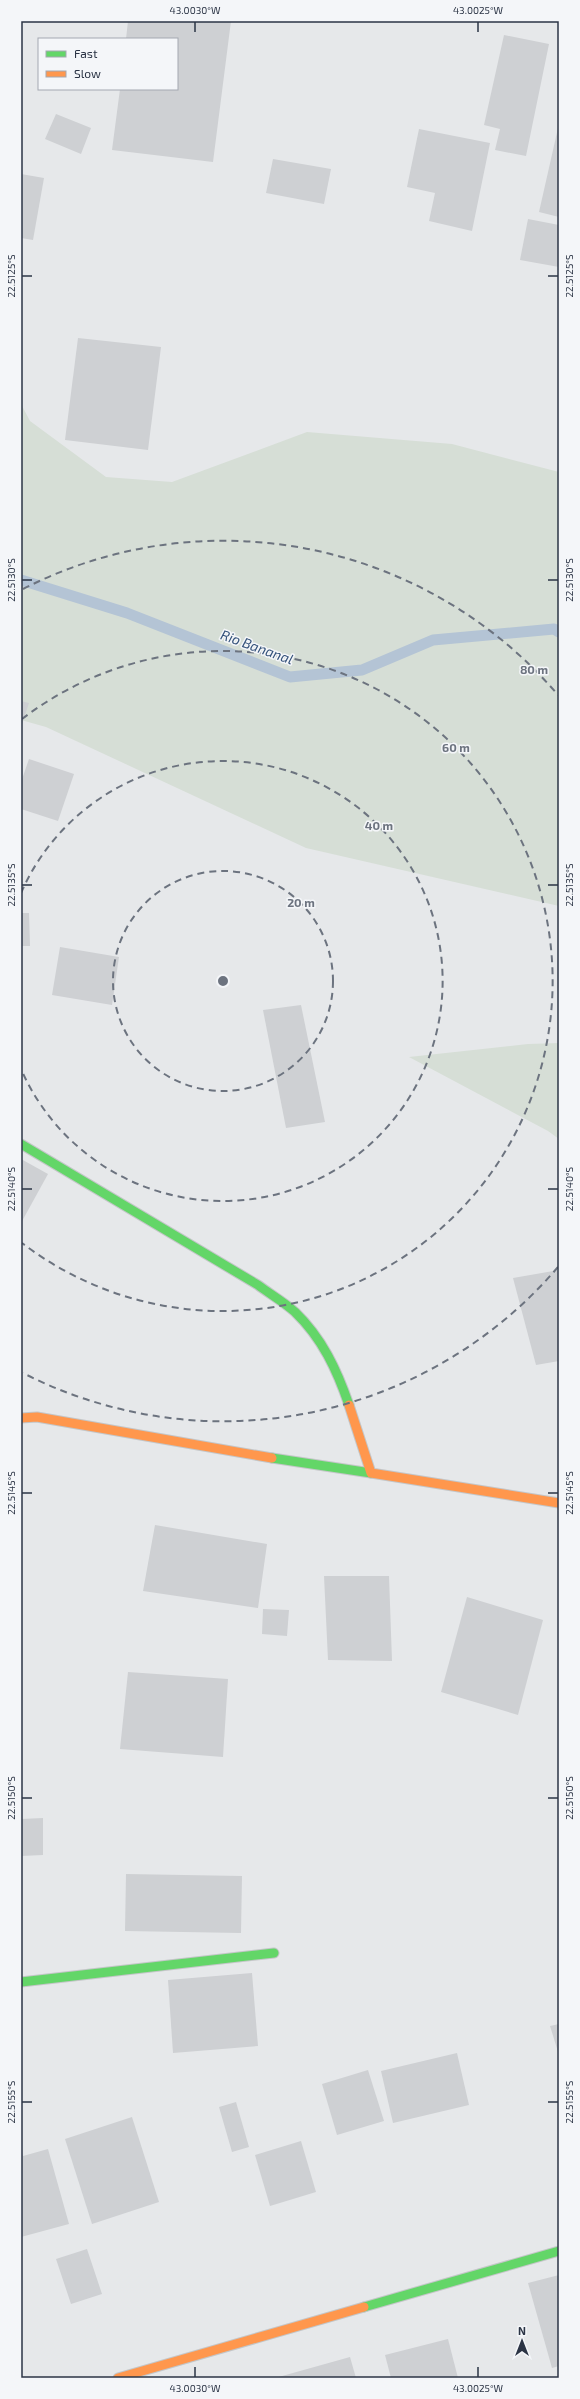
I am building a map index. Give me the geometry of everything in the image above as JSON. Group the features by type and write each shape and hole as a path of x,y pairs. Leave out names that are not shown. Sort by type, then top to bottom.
{"street":[{"path":"21,1144 251,1281 296,1312 320,1341 336,1368 371,1473"},
{"path":"21,1418 37,1417 223,1451 559,1502"},
{"path":"21,1982 274,1953"},
{"path":"118,2378 559,2251"}],"shaded area":[{"path":"21,404 30,421 106,477 172,482 307,432 452,444 559,472 559,906 306,848 46,727 21,720"},
{"path":"559,1043 559,1139 548,1131 409,1057 528,1044"}],"building":[{"path":"128,21 231,21 213,162 112,150 120,90 178,90 178,38 126,38"},
{"path":"504,35 549,44 526,156 495,150 500,129 484,125"},
{"path":"56,114 91,128 81,154 45,139"},
{"path":"559,128 559,217 539,212"},
{"path":"419,129 490,143 472,231 429,221 435,193 407,187"},
{"path":"273,159 331,169 324,204 266,193"},
{"path":"21,174 44,178 33,240 21,238"},
{"path":"528,219 559,225 559,267 520,260"},
{"path":"78,338 161,347 148,450 65,440"},
{"path":"21,701 29,703 21,727"},
{"path":"29,759 74,774 58,821 21,809 21,782"},
{"path":"21,913 29,913 30,946 21,946"},
{"path":"60,947 119,957 112,1005 52,995"},
{"path":"301,1005 325,1122 286,1128 263,1010"},
{"path":"21,1159 48,1174 21,1223"},
{"path":"559,1270 559,1361 536,1365 513,1278"},
{"path":"155,1525 267,1544 258,1608 143,1591"},
{"path":"324,1576 389,1576 392,1661 328,1660"},
{"path":"467,1597 543,1620 518,1715 441,1692"},
{"path":"263,1609 289,1610 287,1636 262,1634"},
{"path":"128,1672 228,1679 223,1757 120,1749"},
{"path":"43,1818 43,1855 21,1856 21,1819"},
{"path":"126,1874 242,1876 241,1933 125,1931"},
{"path":"252,1973 258,2046 173,2053 168,1980"},
{"path":"559,2024 559,2055 550,2026"},
{"path":"457,2053 469,2105 393,2123 381,2071"},
{"path":"368,2070 384,2121 337,2135 322,2084"},
{"path":"236,2102 249,2147 232,2152 219,2107"},
{"path":"132,2117 159,2202 92,2224 65,2139"},
{"path":"301,2141 316,2192 270,2206 255,2155"},
{"path":"21,2149 23,2156 48,2149 69,2224 21,2237"},
{"path":"87,2249 102,2294 71,2304 56,2259"},
{"path":"559,2275 559,2366 552,2368 528,2283"},
{"path":"448,2339 458,2378 391,2378 385,2355"},
{"path":"350,2357 356,2378 275,2378"}],"waterway":[{"name":"Rio Bananal","path":"21,580 127,613 290,677 362,670 433,640 554,629 559,632"}],"traffic: fast":[{"path":"21,1144 258,1285 291,1308 305,1322 328,1355 349,1405"},
{"path":"272,1458 371,1473"},
{"path":"21,1982 274,1953"},
{"path":"364,2307 559,2251"}],"traffic: slow":[{"path":"349,1405 371,1473 559,1503"},
{"path":"21,1418 37,1417 272,1458"},
{"path":"118,2378 364,2307"}]}
